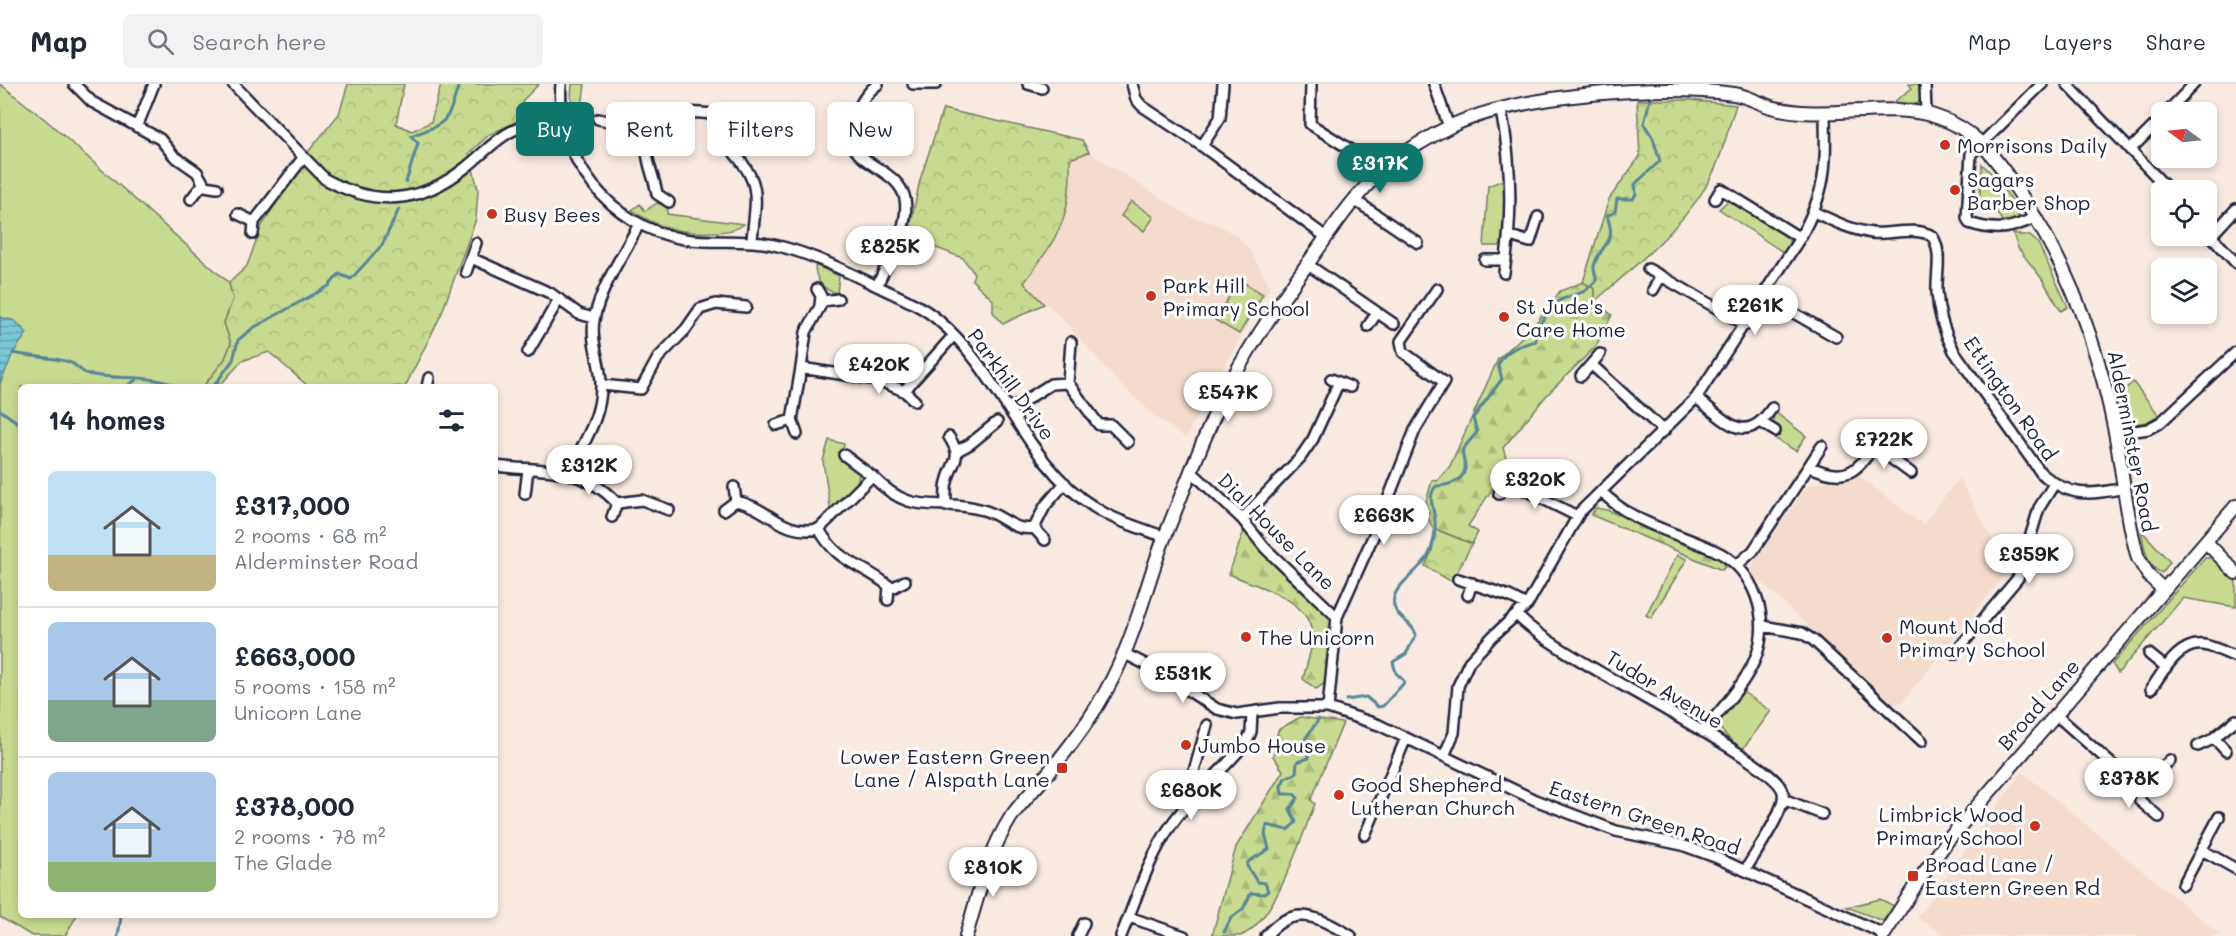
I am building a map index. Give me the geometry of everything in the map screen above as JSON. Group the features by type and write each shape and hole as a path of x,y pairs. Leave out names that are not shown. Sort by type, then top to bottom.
{"street":[{"path":"74,84 92,102 160,139 174,156 197,172 203,184 217,188"},
{"path":"137,127 154,84"},
{"path":"233,84 325,179 343,189 371,197 404,198 443,186 492,144 516,130"},
{"name":"Parkhill Drive","path":"561,84 561,102"},
{"path":"877,286 901,234 906,209 902,188 896,180 863,160 853,143 853,118 862,100 878,84"},
{"path":"913,84 936,84"},
{"path":"1028,84 1042,88"},
{"path":"1132,84 1136,99 1142,106 1202,146 1326,237"},
{"path":"1202,146 1220,118 1223,84"},
{"path":"1311,84 1310,124 1383,170"},
{"path":"1434,84 1449,127"},
{"path":"1925,84 1926,113"},
{"path":"2036,217 2012,229 1969,223 1967,218 1971,154 2042,84"},
{"path":"2067,84 2159,180"},
{"path":"2177,102 2194,84"},
{"name":"Alderminster Road","path":"966,936 994,850 1016,810 1074,742 1094,712 1125,654 1165,537 1191,471 1222,399 1250,347 1326,237 1383,170 1449,127 1501,111 1580,90 1653,88 1737,94 1770,106 1825,114 1898,111 1926,113 1959,126 1981,142 2036,217 2068,280 2084,318 2106,388 2138,558 2149,576 2164,590"},
{"path":"1501,111 1508,151 1510,236 1504,273"},
{"path":"1444,756 1454,733 1458,686 1469,662 1527,605 1577,516 1696,398 1746,325 1800,238 1814,212 1824,186 1825,114"},
{"path":"695,115 729,116 728,135 731,150 748,171 755,190 752,241"},
{"path":"598,119 606,120"},
{"path":"2130,150 2151,129"},
{"name":"Parkhill Drive","path":"577,156 586,176 615,208 639,225 658,233 687,240 752,241 795,250 925,310 954,335 988,376 1065,483 1094,507 1127,524 1165,537"},
{"path":"648,156 657,194 669,202"},
{"path":"253,234 254,222 303,158"},
{"path":"191,199 203,184"},
{"path":"1715,200 1721,189 1800,238"},
{"path":"1356,201 1406,230 1418,243"},
{"path":"2217,226 2236,209"},
{"name":"Ettington Road","path":"1814,212 1853,230 1874,233 1921,232 1932,236 1938,250 1937,291 1945,334 1954,351 2029,457 2054,484 2072,492 2092,495 2125,489"},
{"path":"238,214 254,222"},
{"path":"1510,236 1530,242 1538,217"},
{"path":"570,472 597,417 602,385 594,349 594,318 639,225"},
{"path":"2217,242 2236,262"},
{"path":"466,272 476,243"},
{"path":"471,258 495,267 560,299 579,314 594,318"},
{"path":"1485,260 1506,260"},
{"path":"1307,264 1394,324"},
{"path":"1648,269 1746,325"},
{"path":"1653,291 1661,276"},
{"path":"797,434 792,420 801,368 802,343 819,307 821,296 817,289"},
{"path":"1332,709 1337,617 1376,531 1415,430 1444,382 1403,352 1401,341 1437,289"},
{"path":"1764,296 1836,337"},
{"path":"528,352 560,299"},
{"path":"819,307 828,299 838,299"},
{"path":"602,385 641,389 658,358 686,329 700,309 716,304 746,307"},
{"path":"1368,326 1377,313"},
{"path":"904,391 954,335"},
{"path":"1071,342 1068,383 1099,425"},
{"path":"2115,434 2148,429 2161,422 2236,352"},
{"path":"1581,376 1600,354"},
{"path":"1592,365 1664,431"},
{"path":"801,368 878,380 904,391 915,401"},
{"path":"1242,519 1306,448 1335,380 1350,387"},
{"path":"1011,410 1051,384 1068,383"},
{"path":"1696,398 1737,429 1749,430 1762,423 1772,408"},
{"path":"776,425 792,420"},
{"path":"946,506 946,484 957,451 970,444 997,422"},
{"path":"1762,423 1775,431"},
{"path":"1094,434 1099,425"},
{"path":"1099,425 1111,425 1128,442"},
{"path":"1809,466 1829,476 1845,475 1863,462 1884,429"},
{"path":"949,437 957,451"},
{"path":"1737,565 1754,551 1822,446"},
{"path":"1874,446 1911,473"},
{"path":"844,455 898,498 913,503 983,509 1016,528 1034,528 1045,540"},
{"path":"498,466 570,472 594,483 617,503 642,500 669,510"},
{"path":"1499,494 1510,467"},
{"path":"525,494 528,469"},
{"name":"Dial House Lane","path":"1191,471 1242,519 1265,548 1337,617"},
{"path":"736,501 761,511 793,530 819,529 872,476"},
{"path":"1505,480 1577,516"},
{"path":"1034,528 1045,506 1065,483"},
{"path":"1954,654 2018,578 2039,508 2054,484"},
{"path":"734,487 736,501"},
{"path":"1601,491 1629,515 1715,550 1737,565 1752,586 1763,626 1754,663 1703,732"},
{"path":"724,510 736,501"},
{"path":"612,517 617,503"},
{"name":"Broad Lane","path":"1883,935 1918,880 1948,840 2236,506"},
{"path":"819,529 842,559 874,573 889,586"},
{"path":"2206,542 2236,573"},
{"path":"1458,579 1527,605"},
{"path":"889,586 905,581"},
{"path":"1468,595 1472,583"},
{"path":"888,600 889,586"},
{"name":"Tudor Avenue","path":"1518,616 1527,627 1553,644 1703,732 1777,781 1782,789 1783,799"},
{"path":"1763,626 1803,633 1813,640 1922,741"},
{"path":"2151,689 2180,652 2196,645 2236,657"},
{"name":"Eastern Green Road","path":"1125,654 1153,668 1217,709 1237,714 1280,708 1332,709 1379,725 1578,818 1616,831 1682,845 1746,869 1883,935"},
{"path":"2149,654 2166,668"},
{"path":"1121,936 1157,847 1181,812 1247,741 1251,732 1252,713"},
{"path":"2055,714 2124,774 2140,782 2154,776 2170,760"},
{"path":"2198,746 2214,738 2236,720"},
{"path":"1202,789 1193,775 1207,725"},
{"path":"1365,835 1406,738"},
{"path":"2214,738 2226,751"},
{"path":"2140,782 2140,801 2159,817"},
{"path":"1746,869 1782,806 1783,799 1822,814"},
{"path":"2183,885 2219,818"},
{"path":"2202,850 2236,869"},
{"path":"1266,936 1282,921 1302,915 1323,920 1351,936"},
{"path":"1129,917 1184,936"},
{"path":"1081,935 1084,923"}],"shaded area":[{"name":"Park Hill Primary School","path":"1089,152 1189,216 1217,224 1237,236 1249,249 1269,284 1269,289 1207,395 1186,438 1155,416 1119,383 1055,311 1023,283 1055,240 1071,187 1070,159"},
{"name":"Mount Nod Primary School","path":"1858,475 1923,525 1959,478 2009,569 1903,701 1897,704 1890,703 1755,576 1752,570 1753,564 1807,486 1822,482 1844,482"},
{"name":"Limbrick Wood Primary School","path":"2022,772 2222,936 1947,936 1917,918"}],"green space":[{"path":"0,84 47,121 229,283 233,299 224,323 231,343 225,359 205,384 18,384 18,918 75,918 65,936 32,936 0,917"},
{"path":"348,84 404,84 396,124 412,131 431,122 441,84 539,84 523,102 516,102 516,122 489,135 469,153 478,189 476,219 441,315 406,384 306,384 269,352 242,361 223,382 205,384 225,359 231,343 224,323 233,299 229,283 247,266 261,227 308,152 339,114"},
{"path":"572,84 585,84 583,102 572,102"},
{"path":"1909,84 1922,84 1922,95 1919,102 1917,104 1894,102 1912,88"},
{"path":"1637,100 1690,100 1736,105 1712,175 1690,209 1660,243 1595,301 1595,289 1583,282 1609,199 1640,156"},
{"path":"943,109 1082,140 1089,152 1070,159 1068,197 1061,226 1024,283 1044,304 1003,324 993,312 993,300 972,280 974,273 963,258 908,237 920,180"},
{"path":"1982,164 1995,177 2019,210 2018,219 2014,222 2002,221 1993,206 1979,205"},
{"path":"1505,179 1505,239 1499,246 1484,246 1488,186"},
{"path":"1729,200 1737,202 1786,234 1790,243 1784,253 1719,209"},
{"path":"1131,201 1154,217 1144,231 1121,216"},
{"path":"657,203 668,207 667,214 744,224 724,231 683,231 652,222 632,210 640,204 645,211"},
{"path":"2013,234 2030,236 2038,243 2068,307 2061,311 2042,279 2018,248"},
{"path":"815,265 839,276 837,293 820,283"},
{"path":"1239,280 1263,294 1239,334 1215,320"},
{"path":"1583,282 1595,289 1595,301 1612,315 1596,346 1547,395 1503,448 1508,465 1468,526 1478,532 1472,544 1433,528 1424,510 1432,480 1437,481 1450,466 1498,359 1532,328 1560,291"},
{"path":"2133,382 2159,415 2147,422 2129,425 2118,419 2114,399"},
{"path":"1775,412 1806,436 1796,451 1774,438 1778,430 1772,424"},
{"path":"829,440 844,444 842,459 860,472 856,486 831,513 823,461"},
{"path":"1596,508 1607,510 1718,558 1725,567 1722,570 1591,515"},
{"path":"1435,529 1472,544 1452,582 1425,566 1432,551"},
{"path":"1244,530 1328,612 1332,622 1325,683 1316,689 1303,679 1311,650 1312,633 1301,610 1279,595 1229,574"},
{"path":"2141,530 2170,562 2162,573 2149,561"},
{"path":"1677,555 1687,559 1651,618 1646,615"},
{"path":"2205,558 2214,558 2236,582 2236,607 2183,598 2118,673 2112,664"},
{"path":"1743,692 1771,711 1743,749 1724,734 1720,723"},
{"path":"1300,717 1343,723 1311,800 1315,804 1294,857 1275,898 1265,915 1253,928 1240,936 1212,936 1236,847 1283,771 1273,756 1278,730"},
{"path":"1880,899 1894,906 1883,921 1847,907"}],"water":[{"path":"0,317 15,321 27,333 13,353 0,384"}],"waterway":[{"path":"406,182 418,143 411,136 440,124 445,119 452,107 459,84"},
{"path":"1346,700 1366,697 1378,707 1383,706 1403,684 1404,681 1396,673 1393,662 1406,654 1416,635 1412,627 1398,614 1394,606 1394,599 1396,592 1425,561 1430,551 1435,529 1431,499 1433,490 1436,486 1458,480 1464,473 1463,449 1477,432 1473,418 1502,379 1498,365 1501,360 1514,348 1536,341 1534,330 1560,300 1585,291 1596,281 1594,266 1610,233 1607,216 1615,212 1617,199 1633,199 1636,194 1635,184 1660,161 1653,138 1644,124 1650,99"},
{"path":"215,384 233,360 238,340 253,328 329,286 339,274 351,279 382,245 399,209"},
{"path":"13,353 69,362 88,374 158,380 172,384"},
{"path":"130,384 136,380"},
{"path":"0,410 18,423"},
{"path":"1224,932 1231,918 1243,909 1251,893 1264,894 1268,891 1265,883 1257,882 1247,866 1248,862 1269,849 1265,834 1267,825 1288,830 1296,822 1290,809 1298,798 1294,794 1282,794 1281,786 1285,778 1296,773 1297,762 1309,758 1303,742 1319,719"},
{"path":"118,936 121,918"}],"place":[{"name":"Morrisons Daily","path":"1945,145"},
{"name":"Sagars Barber Shop","path":"1955,190"},
{"name":"Busy Bees","path":"492,214"},
{"name":"Park Hill Primary School","path":"1151,296"},
{"name":"St Jude's Care Home","path":"1504,317"},
{"name":"The Unicorn","path":"1246,637"},
{"name":"Mount Nod Primary School","path":"1887,638"},
{"name":"Jumbo House","path":"1186,745"},
{"name":"Lower Eastern Green Lane / Alspath Lane","path":"1062,768"},
{"name":"Good Shepherd Lutheran Church","path":"1339,795"},
{"name":"Limbrick Wood Primary School","path":"2035,826"},
{"name":"Broad Lane / Eastern Green Rd","path":"1913,876"}]}
